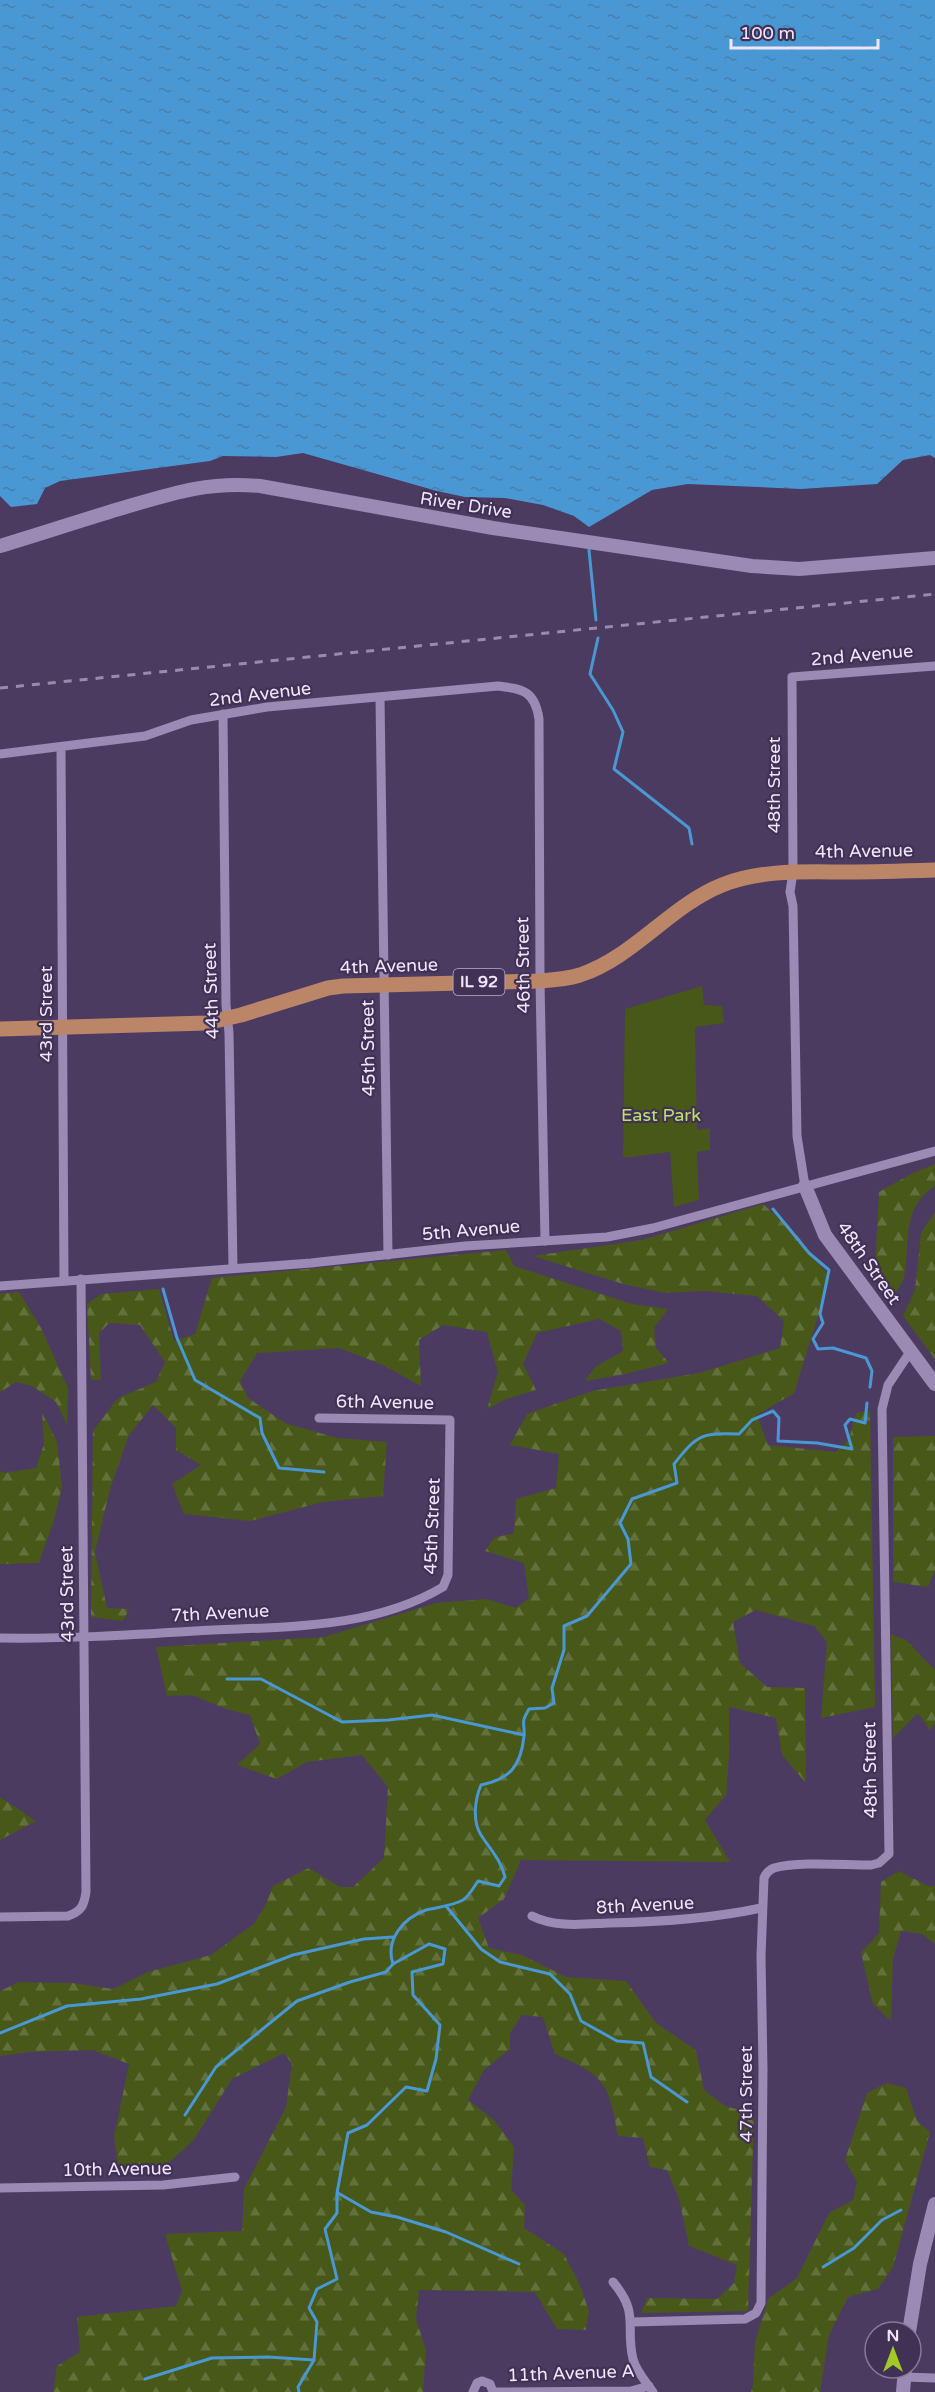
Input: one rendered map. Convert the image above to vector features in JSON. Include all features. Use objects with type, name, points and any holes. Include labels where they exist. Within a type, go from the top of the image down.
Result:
[{"type":"main road","name":"4th Avenue","points":[[0,1029],[206,1023],[328,988],[384,984],[540,981],[580,975],[608,962],[693,900],[723,885],[749,877],[793,872],[935,870]]},
{"type":"street","name":"River Drive","points":[[0,546],[181,490],[240,484],[493,528],[752,566],[799,569],[935,558]]},
{"type":"street","name":"2nd Avenue","points":[[792,677],[935,666]]},
{"type":"street","name":"48th Street","points":[[766,1873],[775,1868],[806,1865],[871,1865],[886,1858],[889,1846],[882,1409],[888,1385],[910,1352],[825,1235],[805,1186],[797,1136],[793,906],[790,892],[793,872],[792,677]]},
{"type":"street","name":"2nd Avenue","points":[[0,754],[145,736],[191,720],[267,707],[498,686],[527,693]]},
{"type":"street","name":"46th Street","points":[[527,693],[537,705],[539,719],[540,981],[545,1241]]},
{"type":"street","name":"45th Street","points":[[380,698],[388,1255]]},
{"type":"street","name":"44th Street","points":[[223,714],[232,1268]]},
{"type":"street","name":"43rd Street","points":[[61,747],[64,1281]]},
{"type":"street","name":"5th Avenue","points":[[0,1286],[311,1263],[465,1246],[607,1237],[630,1233],[935,1151]]},
{"type":"street","name":"43rd Street","points":[[0,1917],[68,1916],[82,1908],[86,1892],[81,1279]]},
{"type":"street","points":[[910,1352],[935,1384]]},
{"type":"street","name":"6th Avenue","points":[[320,1418],[450,1420]]},
{"type":"street","name":"45th Street","points":[[436,1591],[447,1582],[448,1575],[450,1420]]},
{"type":"street","name":"7th Avenue","points":[[0,1638],[84,1637],[304,1625],[352,1620],[374,1615],[436,1591]]},
{"type":"street","name":"47th Street","points":[[632,2322],[738,2319],[756,2313],[761,2303],[763,2292],[761,1908],[766,1873]]},
{"type":"street","name":"8th Avenue","points":[[532,1916],[553,1924],[673,1922],[724,1916],[761,1908]]},
{"type":"street","name":"10th Avenue","points":[[0,2188],[163,2185],[235,2177]]},
{"type":"street","points":[[911,2320],[920,2264],[935,2204]]},
{"type":"street","points":[[613,2282],[628,2306],[632,2322],[633,2357],[636,2366],[651,2389]]},
{"type":"street","name":"11th Avenue A","points":[[473,2392],[477,2383],[483,2381],[490,2384],[493,2392],[651,2389]]},
{"type":"green space","name":"East Park","points":[[702,986],[704,1005],[722,1006],[724,1023],[695,1027],[697,1130],[710,1128],[710,1150],[697,1152],[699,1200],[674,1207],[670,1152],[623,1158],[625,1009]]},
{"type":"green space","points":[[935,1164],[935,1186],[916,1205],[909,1227],[904,1277],[889,1301],[875,1267],[879,1192]]},
{"type":"green space","points":[[763,1204],[797,1235],[830,1278],[794,1393],[757,1415],[768,1445],[836,1452],[849,1439],[856,1413],[870,1411],[875,1707],[821,1718],[827,1642],[814,1626],[756,1610],[733,1622],[740,1663],[767,1687],[805,1688],[806,1783],[782,1755],[776,1718],[729,1707],[726,1795],[705,1820],[730,1862],[521,1860],[504,1899],[478,1918],[489,1948],[522,1955],[566,1977],[626,1981],[656,2023],[696,2050],[704,2090],[725,2106],[754,2114],[748,2311],[641,2313],[647,2298],[717,2299],[734,2283],[737,2265],[689,2246],[679,2199],[667,2170],[650,2167],[643,2138],[618,2136],[611,2104],[602,2083],[585,2069],[555,2054],[543,2017],[522,2015],[510,2033],[510,2049],[484,2070],[468,2100],[494,2120],[514,2147],[511,2190],[525,2205],[524,2228],[564,2254],[579,2283],[589,2311],[586,2330],[557,2329],[535,2292],[419,2290],[416,2319],[426,2350],[423,2392],[53,2392],[57,2366],[80,2352],[77,2317],[176,2306],[182,2291],[165,2234],[242,2231],[244,2189],[286,2107],[292,2064],[284,2053],[232,2079],[193,2141],[167,2164],[119,2172],[114,2137],[129,2064],[93,2050],[30,2052],[0,2056],[0,1991],[19,1982],[73,1983],[113,1989],[148,1972],[211,1955],[254,1924],[273,1886],[309,1868],[340,1887],[353,1887],[384,1858],[388,1787],[362,1755],[307,1762],[277,1779],[237,1765],[260,1744],[250,1715],[226,1709],[192,1695],[167,1696],[156,1647],[324,1637],[436,1603],[486,1599],[516,1608],[529,1598],[524,1563],[485,1551],[494,1538],[514,1533],[516,1499],[556,1488],[559,1454],[510,1445],[527,1414],[592,1391],[699,1373],[780,1348],[784,1321],[757,1296],[703,1291],[665,1293],[623,1284],[533,1256],[642,1240]]},
{"type":"green space","points":[[935,1212],[935,1359],[903,1316],[915,1290],[921,1233]]},
{"type":"green space","points":[[506,1250],[514,1266],[632,1304],[668,1309],[654,1328],[656,1348],[669,1363],[585,1381],[595,1367],[623,1351],[621,1331],[599,1319],[537,1333],[523,1364],[536,1390],[506,1399],[487,1409],[498,1372],[487,1332],[443,1325],[419,1340],[421,1386],[381,1364],[339,1348],[257,1353],[240,1381],[248,1398],[285,1423],[337,1438],[387,1442],[383,1496],[323,1502],[250,1521],[184,1514],[172,1484],[201,1465],[176,1450],[176,1428],[153,1405],[129,1435],[110,1489],[95,1552],[107,1608],[129,1609],[123,1621],[91,1617],[93,1431],[118,1398],[156,1382],[165,1362],[140,1325],[109,1323],[99,1333],[101,1380],[91,1380],[87,1304],[101,1294],[159,1289],[174,1341],[195,1334],[212,1278]]},
{"type":"green space","points":[[19,1292],[41,1328],[68,1388],[67,1425],[56,1402],[32,1386],[16,1382],[0,1392],[0,1294]]},
{"type":"green space","points":[[42,1412],[57,1442],[62,1487],[54,1520],[39,1563],[0,1564],[0,1471],[4,1473],[36,1468],[44,1444]]},
{"type":"green space","points":[[935,1436],[935,1570],[928,1587],[893,1582],[893,1437]]},
{"type":"green space","points":[[891,1634],[906,1640],[935,1670],[935,1723],[930,1730],[918,1713],[893,1738]]},
{"type":"green space","points":[[0,1797],[36,1821],[0,1840]]},
{"type":"green space","points":[[899,1871],[928,1886],[935,1886],[935,1944],[922,1934],[901,1931],[893,1959],[891,2021],[873,2004],[861,1953],[879,1933],[881,1882]]},
{"type":"green space","points":[[887,2083],[906,2088],[917,2121],[930,2132],[893,2267],[878,2289],[848,2297],[829,2335],[820,2392],[751,2392],[755,2342],[768,2299],[797,2278],[829,2213],[853,2200],[857,2182],[845,2160],[867,2093]]},
{"type":"water","points":[[0,0],[935,0],[935,458],[930,455],[903,460],[877,484],[801,489],[688,484],[652,490],[589,527],[574,516],[543,505],[505,498],[465,497],[437,491],[303,453],[276,457],[223,456],[210,461],[60,481],[45,488],[37,504],[11,507],[0,496]]},
{"type":"waterway","points":[[589,550],[596,620]]},
{"type":"waterway","points":[[598,638],[590,674],[613,710],[623,732],[614,769],[689,828],[692,844]]},
{"type":"waterway","points":[[773,1209],[809,1253],[829,1270],[820,1314],[823,1323],[813,1339],[818,1349],[833,1348],[866,1358],[872,1371],[870,1387]]},
{"type":"waterway","points":[[163,1289],[177,1338],[195,1380],[260,1418],[262,1433],[279,1468],[324,1472]]},
{"type":"waterway","points":[[299,2392],[298,2387],[314,2360],[317,2322],[309,2308],[317,2289],[337,2279],[325,2229],[337,2213],[337,2193],[348,2133],[367,2125],[406,2087],[427,2091],[436,2059],[440,2025],[413,1995],[412,1972],[443,1964],[445,1949],[429,1944],[393,1964],[391,1955],[394,1938],[410,1918],[426,1910],[463,1900],[478,1881],[499,1886],[505,1877],[498,1860],[481,1835],[476,1823],[475,1810],[481,1785],[507,1775],[517,1763],[524,1736],[524,1720],[529,1709],[545,1708],[554,1703],[552,1688],[564,1650],[564,1626],[587,1616],[631,1564],[628,1539],[620,1523],[632,1499],[677,1483],[674,1464],[701,1437],[716,1434],[739,1434],[752,1420],[773,1411],[779,1418],[778,1441],[817,1443],[852,1449],[845,1425],[850,1419],[865,1423],[867,1403]]},
{"type":"waterway","points":[[227,1679],[261,1679],[342,1722],[432,1715],[524,1735]]},
{"type":"waterway","points":[[446,1906],[481,1949],[500,1962],[550,1974],[570,1994],[581,2021],[617,2041],[643,2043],[651,2077],[687,2102]]},
{"type":"waterway","points":[[0,2033],[67,2006],[141,1999],[217,1984],[293,1955],[364,1939],[393,1937]]},
{"type":"waterway","points":[[185,2115],[216,2067],[297,2001],[386,1972],[393,1964]]},
{"type":"waterway","points":[[338,2193],[371,2212],[397,2217],[446,2232],[519,2264]]},
{"type":"waterway","points":[[823,2267],[854,2248],[882,2220],[901,2210]]},
{"type":"waterway","points":[[145,2379],[212,2358],[268,2357],[314,2360]]},
{"type":"railway","points":[[0,688],[935,594]]}]
